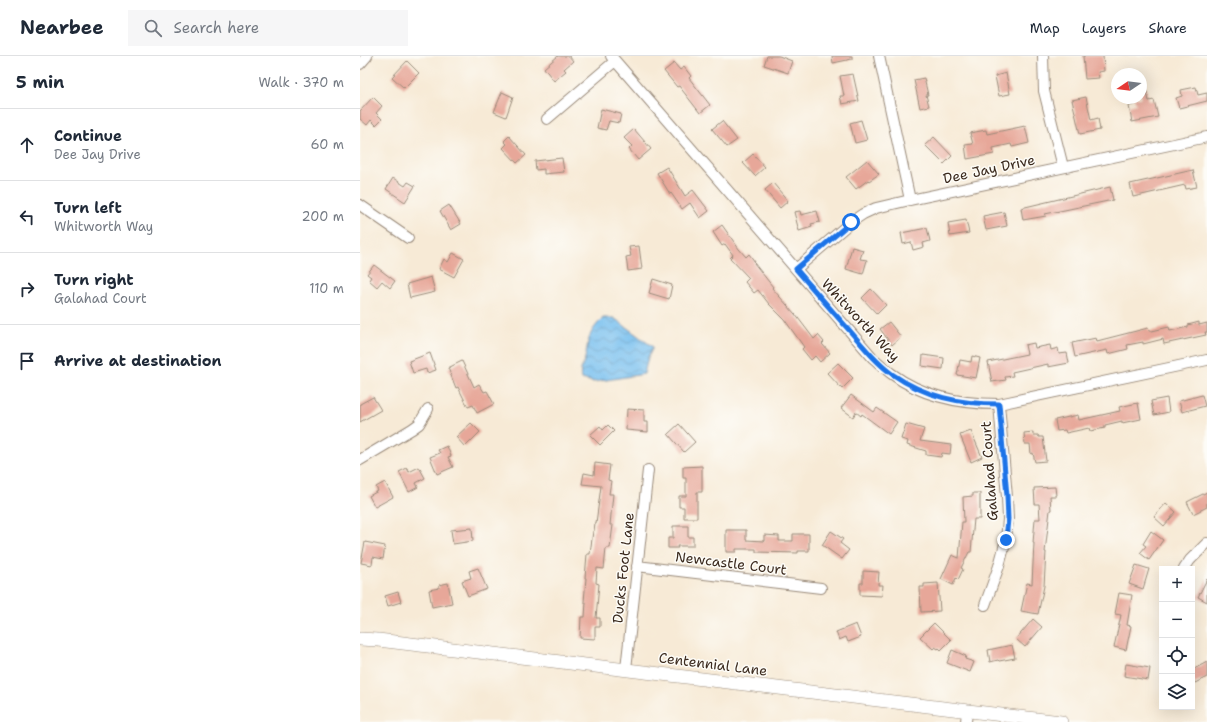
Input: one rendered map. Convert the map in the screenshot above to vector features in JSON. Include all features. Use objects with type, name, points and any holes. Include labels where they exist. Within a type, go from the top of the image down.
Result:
[{"type":"street","points":[[360,64],[367,56]]},
{"type":"street","points":[[880,56],[910,200]]},
{"type":"street","points":[[1043,56],[1044,91],[1063,167]]},
{"type":"street","points":[[547,119],[613,58]]},
{"type":"street","name":"Whitworth Way","points":[[613,58],[873,358],[892,374],[911,386],[953,401],[975,404],[999,404],[1207,360]]},
{"type":"street","name":"Dee Jay Drive","points":[[796,269],[851,222],[876,208],[1207,137]]},
{"type":"street","points":[[360,205],[408,238]]},
{"type":"street","name":"Galahad Court","points":[[985,605],[999,566],[1006,540],[1008,519],[999,404]]},
{"type":"street","points":[[360,460],[419,424],[428,409]]},
{"type":"street","name":"Ducks Foot Lane","points":[[626,669],[648,470]]},
{"type":"street","points":[[1186,566],[1207,543]]},
{"type":"street","name":"Newcastle Court","points":[[637,566],[821,588]]},
{"type":"street","name":"Centennial Lane","points":[[360,639],[626,669],[966,716],[1061,722]]},
{"type":"water","points":[[603,318],[614,318],[653,347],[648,357],[644,374],[594,382],[581,379],[581,370],[590,336],[594,328]]},
{"type":"building","points":[[558,56],[569,56],[573,61],[564,69],[566,71],[554,81],[544,68]]},
{"type":"building","points":[[767,56],[779,56],[792,61],[788,73],[764,65]]},
{"type":"building","points":[[832,56],[852,56],[852,59],[833,63]]},
{"type":"building","points":[[1083,56],[1103,56],[1104,71],[1098,72],[1099,78],[1085,79]]},
{"type":"building","points":[[407,61],[419,73],[404,88],[392,77]]},
{"type":"building","points":[[674,63],[680,70],[684,67],[691,76],[689,78],[710,105],[700,113],[679,86],[677,87],[664,71]]},
{"type":"building","points":[[1006,73],[1010,94],[999,96],[995,76]]},
{"type":"building","points":[[853,74],[859,101],[842,104],[840,96],[844,96],[840,76]]},
{"type":"building","points":[[924,78],[929,106],[920,108],[914,80]]},
{"type":"building","points":[[1196,87],[1198,95],[1207,93],[1207,101],[1179,108],[1176,98],[1182,96],[1181,90]]},
{"type":"building","points":[[502,92],[513,97],[506,117],[494,112]]},
{"type":"building","points":[[1147,93],[1149,101],[1154,100],[1158,117],[1132,122],[1129,106],[1136,104],[1147,104]]},
{"type":"building","points":[[373,97],[382,106],[376,113],[382,119],[376,125],[371,120],[367,125],[360,119],[360,111]]},
{"type":"building","points":[[1086,97],[1091,120],[1098,118],[1100,130],[1080,134],[1072,100]]},
{"type":"building","points":[[601,109],[621,114],[619,123],[609,121],[606,130],[597,128]]},
{"type":"building","points":[[861,120],[867,140],[855,143],[850,123]]},
{"type":"building","points":[[722,121],[737,140],[727,147],[712,129]]},
{"type":"building","points":[[1025,126],[1029,143],[1012,147],[1011,144],[993,148],[994,154],[967,159],[965,145],[973,144],[970,133],[986,130],[987,134]]},
{"type":"building","points":[[634,129],[651,149],[638,160],[629,149],[632,146],[624,138]]},
{"type":"building","points":[[509,136],[526,155],[517,163],[503,148],[507,144],[504,141]]},
{"type":"building","points":[[934,137],[952,156],[944,164],[925,145]]},
{"type":"building","points":[[753,154],[765,167],[755,176],[743,163]]},
{"type":"building","points":[[562,158],[564,172],[544,174],[544,169],[536,170],[535,161]]},
{"type":"building","points":[[867,160],[879,174],[856,189],[846,177]]},
{"type":"building","points":[[667,167],[685,196],[693,190],[709,211],[700,218],[690,203],[682,209],[671,193],[670,194],[657,173]]},
{"type":"building","points":[[1193,170],[1197,187],[1186,189],[1185,185],[1133,197],[1130,184]]},
{"type":"building","points":[[393,178],[405,186],[408,182],[415,186],[405,202],[386,189]]},
{"type":"building","points":[[773,183],[788,201],[780,208],[765,190]]},
{"type":"building","points":[[1110,187],[1113,200],[1023,220],[1021,208]]},
{"type":"building","points":[[449,205],[461,224],[451,230],[440,211]]},
{"type":"building","points":[[800,211],[801,215],[817,211],[820,222],[811,224],[812,227],[799,231],[794,212]]},
{"type":"building","points":[[1004,212],[1007,226],[986,230],[983,216]]},
{"type":"building","points":[[966,220],[969,233],[950,236],[948,223]]},
{"type":"building","points":[[722,225],[746,257],[749,254],[755,262],[754,263],[773,287],[772,288],[795,314],[814,339],[818,335],[824,342],[822,344],[830,353],[820,362],[815,356],[811,360],[802,349],[804,347],[784,319],[758,290],[754,293],[745,282],[749,278],[730,258],[733,255],[725,244],[722,246],[713,232]]},
{"type":"building","points":[[927,228],[930,241],[923,243],[924,247],[913,250],[911,242],[903,244],[901,233]]},
{"type":"building","points":[[639,246],[642,269],[628,271],[626,257],[631,256],[629,247]]},
{"type":"building","points":[[852,247],[863,250],[860,259],[867,260],[863,274],[846,269]]},
{"type":"building","points":[[453,253],[464,259],[454,277],[439,269],[444,259],[448,262]]},
{"type":"building","points":[[374,265],[395,281],[390,288],[382,281],[377,287],[369,280],[371,277],[367,274]]},
{"type":"building","points":[[431,277],[435,292],[410,298],[407,284]]},
{"type":"building","points":[[653,279],[672,285],[669,299],[649,293]]},
{"type":"building","points":[[871,289],[886,305],[877,314],[862,298]]},
{"type":"building","points":[[889,322],[901,337],[892,345],[880,329]]},
{"type":"building","points":[[1199,322],[1199,325],[1207,323],[1207,332],[1205,332],[1206,335],[1164,344],[1163,339],[1143,344],[1143,342],[1127,345],[1128,349],[1108,354],[1107,350],[1075,357],[1072,343],[1096,338],[1097,341],[1148,328],[1149,331],[1152,331],[1169,327],[1170,331],[1188,327],[1188,325]]},
{"type":"building","points":[[1034,343],[1035,348],[1050,345],[1051,350],[1058,348],[1059,354],[1067,353],[1069,363],[1048,367],[1048,364],[1012,372],[1013,376],[1005,377],[1006,380],[992,382],[988,362],[1027,354],[1025,345]]},
{"type":"building","points":[[430,353],[436,370],[427,373],[426,369],[413,373],[409,361]]},
{"type":"building","points":[[923,355],[944,358],[943,369],[922,366]]},
{"type":"building","points":[[972,356],[980,358],[976,378],[957,375],[960,360],[971,362]]},
{"type":"building","points":[[462,361],[474,387],[479,384],[484,392],[487,391],[494,404],[477,413],[473,405],[468,407],[458,387],[456,388],[448,368]]},
{"type":"building","points":[[838,363],[853,378],[842,389],[827,373]]},
{"type":"building","points":[[851,395],[874,412],[877,408],[897,422],[889,434],[862,414],[861,416],[856,412],[853,417],[841,408]]},
{"type":"building","points":[[1202,395],[1205,406],[1182,412],[1179,401]]},
{"type":"building","points":[[373,397],[381,410],[360,422],[360,404]]},
{"type":"building","points":[[1167,398],[1169,412],[1154,415],[1151,401]]},
{"type":"building","points":[[1138,403],[1141,419],[1105,425],[1105,428],[1090,431],[1089,428],[1066,433],[1065,430],[1057,431],[1055,420],[1078,415],[1079,420],[1120,411],[1119,407]]},
{"type":"building","points":[[627,409],[644,410],[644,422],[648,422],[648,432],[626,430]]},
{"type":"building","points":[[471,423],[480,432],[465,447],[456,437]]},
{"type":"building","points":[[679,424],[695,442],[684,452],[668,434]]},
{"type":"building","points":[[906,424],[924,429],[920,441],[951,445],[950,454],[942,453],[941,457],[926,455],[926,451],[907,445],[908,441],[901,439]]},
{"type":"building","points":[[608,425],[614,431],[600,445],[590,435],[600,426],[603,430]]},
{"type":"building","points":[[971,431],[982,457],[971,462],[960,435]]},
{"type":"building","points":[[1033,432],[1033,435],[1043,437],[1046,461],[1035,462],[1033,453],[1031,454],[1030,444],[1025,444],[1024,433]]},
{"type":"building","points":[[447,446],[451,456],[448,457],[453,467],[437,474],[430,457],[440,453],[438,450]]},
{"type":"building","points":[[595,463],[610,465],[608,480],[611,481],[609,494],[613,494],[610,525],[613,525],[610,548],[606,548],[604,569],[597,568],[596,583],[599,584],[596,618],[600,618],[600,627],[595,627],[595,639],[580,638],[581,617],[585,617],[586,602],[584,602],[587,554],[590,554],[601,486],[582,484],[584,473],[594,475]]},
{"type":"building","points":[[702,466],[702,492],[697,492],[697,518],[684,518],[684,507],[679,507],[679,496],[686,496],[686,478],[683,478],[683,467]]},
{"type":"building","points":[[419,467],[425,478],[416,483],[418,487],[409,492],[399,472],[407,468],[409,472]]},
{"type":"building","points":[[385,482],[393,497],[375,507],[369,496],[378,491],[376,487]]},
{"type":"building","points":[[1055,487],[1056,496],[1050,496],[1051,510],[1045,552],[1044,586],[1038,614],[1021,611],[1027,583],[1032,584],[1035,519],[1040,519],[1039,504],[1035,504],[1034,488]]},
{"type":"building","points":[[1207,492],[1207,507],[1193,514],[1187,502]]},
{"type":"building","points":[[973,493],[980,493],[980,519],[974,519],[971,552],[969,552],[961,568],[963,569],[958,580],[956,578],[953,585],[941,579],[952,555],[959,558],[962,522],[964,522],[963,497],[973,496]]},
{"type":"building","points":[[1166,503],[1176,512],[1164,526],[1154,517]]},
{"type":"building","points":[[673,526],[688,526],[688,537],[693,537],[693,546],[677,546],[678,548],[668,548],[668,538],[673,538]]},
{"type":"building","points":[[472,528],[473,541],[453,544],[451,530]]},
{"type":"building","points":[[726,530],[746,530],[746,540],[764,541],[764,535],[779,536],[779,541],[793,541],[793,534],[809,534],[809,551],[798,551],[798,553],[756,552],[756,549],[736,549],[736,552],[726,552]]},
{"type":"building","points":[[831,531],[843,539],[840,543],[849,550],[842,559],[822,545]]},
{"type":"building","points":[[1151,531],[1163,540],[1149,560],[1140,553],[1146,546],[1143,544]]},
{"type":"building","points":[[365,542],[385,546],[383,559],[373,557],[372,565],[361,563]]},
{"type":"building","points":[[1136,565],[1149,569],[1143,589],[1129,584]]},
{"type":"building","points":[[478,568],[487,589],[468,596],[462,581],[471,578],[469,571]]},
{"type":"building","points":[[863,571],[879,572],[878,585],[883,585],[882,596],[860,595],[860,583],[863,583]]},
{"type":"building","points":[[1207,579],[1207,602],[1198,597]]},
{"type":"building","points":[[448,583],[452,603],[432,607],[429,590],[439,588],[439,585]]},
{"type":"building","points":[[938,583],[940,611],[921,612],[920,587],[924,587],[924,584]]},
{"type":"building","points":[[398,592],[401,602],[388,606],[385,596]]},
{"type":"building","points":[[1119,593],[1132,595],[1127,625],[1131,626],[1126,650],[1114,647],[1121,615],[1115,614]]},
{"type":"building","points":[[1033,619],[1042,627],[1025,647],[1016,639]]},
{"type":"building","points":[[934,623],[951,640],[941,650],[935,647],[933,649],[920,637]]},
{"type":"building","points":[[856,624],[861,637],[848,642],[846,637],[839,640],[836,632]]},
{"type":"building","points":[[1012,645],[1015,658],[990,662],[988,650]]},
{"type":"building","points":[[952,650],[966,656],[965,659],[974,662],[970,672],[947,663]]},
{"type":"building","points":[[1207,662],[1207,677],[1195,683],[1195,668]]},
{"type":"building","points":[[1126,664],[1150,668],[1148,680],[1124,676]]},
{"type":"route","points":[[851,222],[796,269],[873,358],[892,374],[911,386],[932,395],[953,401],[975,404],[999,404],[1007,496],[1008,519],[1006,540]]}]
